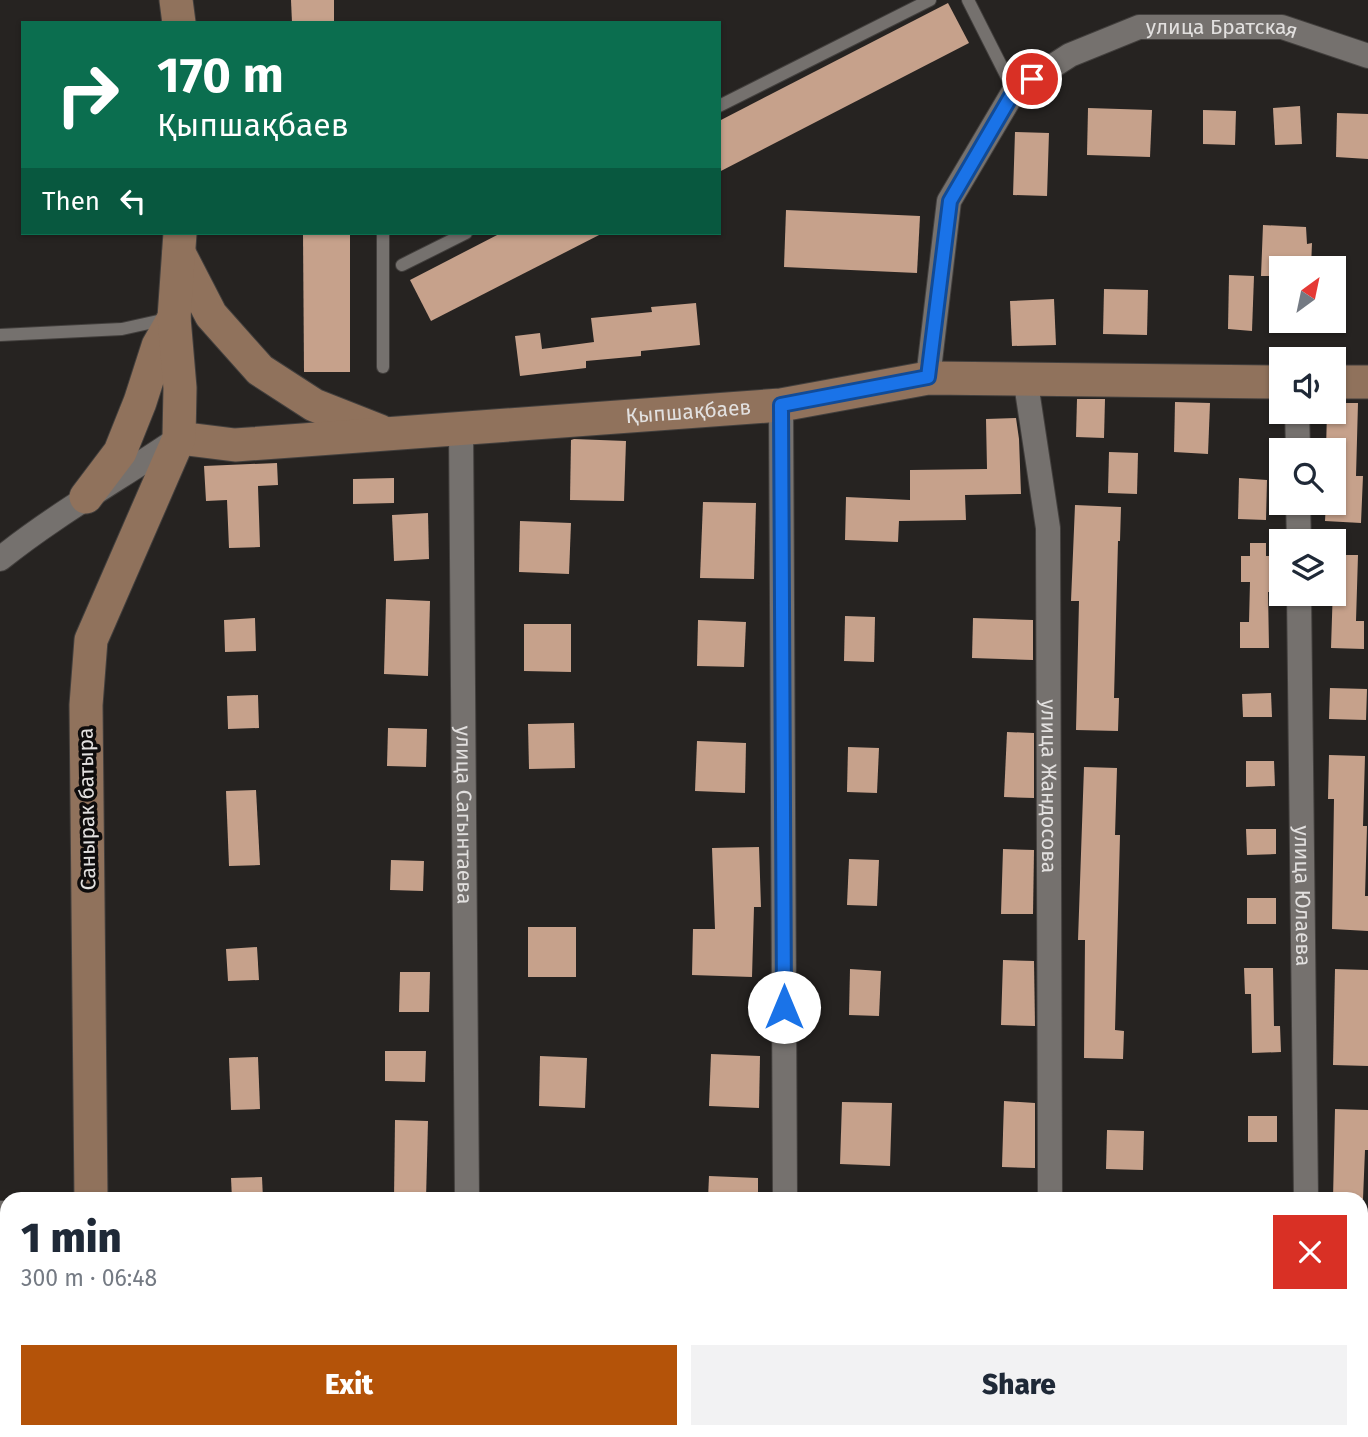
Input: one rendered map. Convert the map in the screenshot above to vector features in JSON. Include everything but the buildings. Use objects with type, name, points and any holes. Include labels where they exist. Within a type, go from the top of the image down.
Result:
[{"type":"street","points":[[176,0],[178,21]]},
{"type":"street","name":"улица Братская","points":[[928,377],[950,201],[1014,91],[1070,55],[1139,27],[1282,27],[1368,55]]},
{"type":"street","points":[[0,559],[10,544],[131,471],[179,438],[180,388],[174,318],[179,243]]},
{"type":"street","points":[[179,243],[211,315],[260,370],[314,404],[389,435]]},
{"type":"street","points":[[86,498],[120,452],[158,346],[174,318]]},
{"type":"street","name":"Қыпшақбаев","points":[[179,438],[236,445],[781,405],[928,377],[1269,382]]},
{"type":"street","name":"улица Жандосова","points":[[1025,377],[1048,528],[1050,1192]]},
{"type":"street","points":[[1346,383],[1368,382]]},
{"type":"street","points":[[781,405],[785,1192]]},
{"type":"street","name":"улица Сагынтаева","points":[[461,430],[467,1192]]},
{"type":"street","name":"Санырак батыра","points":[[91,1192],[86,705],[91,639],[179,438]]},
{"type":"street","name":"улица Юлаева","points":[[1299,606],[1306,1192]]},
{"type":"lane","points":[[721,105],[930,0]]},
{"type":"lane","points":[[968,0],[1014,91]]},
{"type":"lane","points":[[383,235],[383,367]]},
{"type":"lane","points":[[402,265],[462,235]]},
{"type":"lane","points":[[0,335],[122,329],[174,318]]},
{"type":"route","points":[[784,1007],[781,405],[928,377],[950,201],[1014,91],[1032,79]]}]
